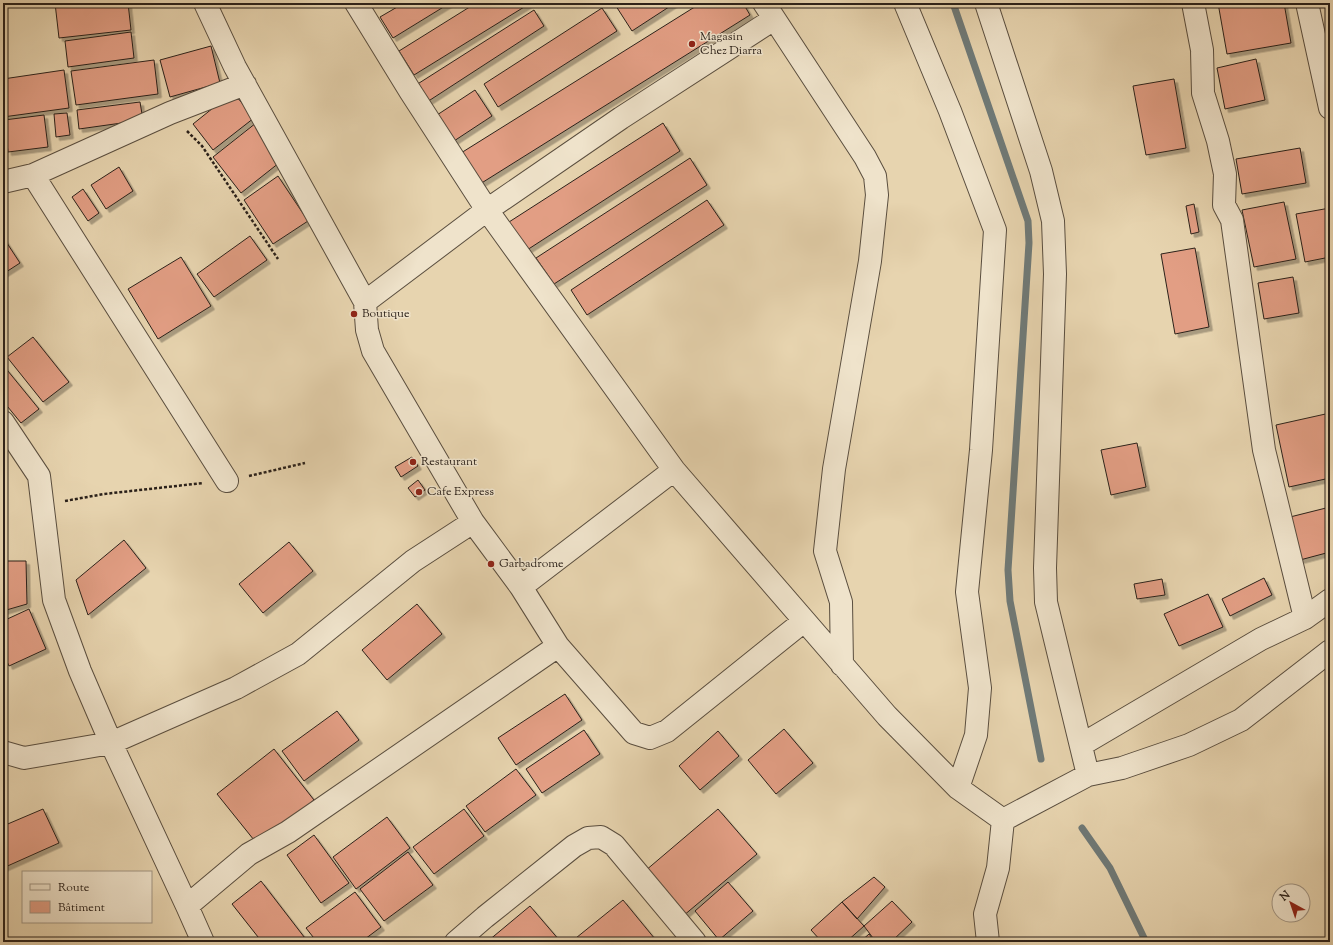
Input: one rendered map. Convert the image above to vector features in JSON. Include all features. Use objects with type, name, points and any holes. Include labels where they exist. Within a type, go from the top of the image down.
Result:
[{"type":"street","points":[[205,3],[245,84],[365,302],[367,330],[373,351],[473,522],[521,587],[558,646],[634,733],[650,738],[667,731],[804,621]]},
{"type":"street","points":[[356,3],[487,210],[674,470],[887,716],[958,788],[1003,820]]},
{"type":"street","points":[[905,3],[950,111],[995,230],[981,450],[967,592],[980,688],[976,735],[958,788]]},
{"type":"street","points":[[986,3],[1040,171],[1053,221],[1055,274],[1045,560],[1046,602],[1088,775]]},
{"type":"street","points":[[1193,3],[1202,50],[1203,93],[1218,141],[1225,174],[1224,206],[1232,220],[1264,450],[1305,618]]},
{"type":"street","points":[[1307,3],[1330,108]]},
{"type":"street","points":[[365,302],[487,210],[621,118],[769,11],[865,157],[875,176],[878,195],[870,261],[834,469],[825,551],[841,602],[842,665]]},
{"type":"street","points":[[3,182],[33,175],[170,113],[245,84]]},
{"type":"street","points":[[33,175],[227,481]]},
{"type":"street","points":[[3,422],[39,476],[54,600],[80,671],[111,743],[203,942]]},
{"type":"street","points":[[521,587],[674,470]]},
{"type":"street","points":[[3,752],[24,758],[111,743],[236,688],[298,654],[413,561],[473,522]]},
{"type":"street","points":[[1081,745],[1261,639],[1305,618],[1330,600]]},
{"type":"street","points":[[187,906],[249,854],[288,832],[558,646]]},
{"type":"street","points":[[1003,820],[1088,775],[1122,768],[1189,745],[1241,720],[1330,651]]},
{"type":"street","points":[[988,942],[985,914],[998,868],[1003,820]]},
{"type":"street","points":[[456,942],[574,846],[588,838],[601,837],[614,845],[695,942]]},
{"type":"path","points":[[170,113],[202,146],[278,259]]},
{"type":"path","points":[[43,506],[104,494],[227,481],[305,464]]},
{"type":"building","points":[[55,3],[128,3],[131,30],[59,38]]},
{"type":"building","points":[[404,3],[450,3],[393,38],[380,17]]},
{"type":"building","points":[[476,3],[529,4],[414,75],[399,51]]},
{"type":"building","points":[[614,3],[675,3],[632,31]]},
{"type":"building","points":[[701,3],[743,3],[750,15],[480,184],[461,153]]},
{"type":"building","points":[[1218,3],[1284,3],[1291,43],[1227,54]]},
{"type":"building","points":[[602,8],[617,31],[498,107],[484,84]]},
{"type":"building","points":[[534,10],[544,26],[427,102],[416,85]]},
{"type":"building","points":[[131,32],[134,58],[68,67],[65,41]]},
{"type":"building","points":[[211,46],[220,83],[170,97],[160,60]]},
{"type":"building","points":[[1256,59],[1265,100],[1225,109],[1217,68]]},
{"type":"building","points":[[154,60],[158,94],[76,105],[71,71]]},
{"type":"building","points":[[64,70],[69,108],[3,117],[3,79]]},
{"type":"building","points":[[1174,79],[1186,148],[1146,155],[1133,86]]},
{"type":"building","points":[[475,90],[492,116],[454,141],[437,115]]},
{"type":"building","points":[[233,92],[254,118],[213,150],[193,124]]},
{"type":"building","points":[[140,102],[143,120],[79,129],[77,110]]},
{"type":"building","points":[[67,113],[70,135],[56,137],[54,114]]},
{"type":"building","points":[[44,115],[48,147],[8,152],[4,120]]},
{"type":"building","points":[[256,123],[284,159],[241,193],[213,157]]},
{"type":"building","points":[[663,123],[680,151],[527,250],[509,222]]},
{"type":"building","points":[[1300,148],[1306,183],[1242,194],[1236,159]]},
{"type":"building","points":[[690,158],[707,185],[554,284],[536,258]]},
{"type":"building","points":[[119,167],[133,191],[106,209],[91,185]]},
{"type":"building","points":[[278,176],[308,221],[273,244],[244,200]]},
{"type":"building","points":[[83,189],[99,213],[88,221],[72,197]]},
{"type":"building","points":[[707,200],[724,225],[587,315],[571,290]]},
{"type":"building","points":[[1284,202],[1296,259],[1254,267],[1242,210]]},
{"type":"building","points":[[1194,204],[1199,232],[1191,234],[1186,206]]},
{"type":"building","points":[[1330,208],[1330,257],[1305,262],[1296,214]]},
{"type":"building","points":[[250,236],[267,260],[214,297],[197,274]]},
{"type":"building","points":[[3,237],[20,263],[3,274]]},
{"type":"building","points":[[1195,248],[1209,327],[1175,334],[1161,254]]},
{"type":"building","points":[[181,257],[211,306],[158,339],[128,289]]},
{"type":"building","points":[[1293,277],[1299,313],[1264,319],[1258,283]]},
{"type":"building","points":[[33,337],[69,382],[43,402],[7,357]]},
{"type":"building","points":[[3,365],[39,409],[21,423],[3,401]]},
{"type":"building","points":[[1330,413],[1330,478],[1289,487],[1276,425]]},
{"type":"building","points":[[1137,443],[1146,487],[1111,495],[1101,450]]},
{"type":"building","points":[[412,457],[418,466],[401,477],[395,467]]},
{"type":"building","points":[[418,480],[425,490],[415,497],[408,488]]},
{"type":"building","points":[[1330,507],[1330,552],[1300,560],[1290,517]]},
{"type":"building","points":[[124,540],[146,568],[88,615],[76,580]]},
{"type":"building","points":[[289,542],[313,571],[263,613],[239,584]]},
{"type":"building","points":[[3,561],[26,561],[27,604],[3,611]]},
{"type":"building","points":[[1264,578],[1272,595],[1230,616],[1222,599]]},
{"type":"building","points":[[1162,579],[1165,595],[1137,599],[1134,584]]},
{"type":"building","points":[[1208,594],[1223,627],[1179,646],[1164,614]]},
{"type":"building","points":[[417,604],[442,634],[387,680],[362,650]]},
{"type":"building","points":[[29,609],[46,649],[9,666],[3,652],[3,621]]},
{"type":"building","points":[[565,694],[582,720],[516,765],[498,738]]},
{"type":"building","points":[[337,711],[359,740],[304,781],[282,751]]},
{"type":"building","points":[[784,729],[813,763],[776,794],[748,760]]},
{"type":"building","points":[[584,730],[600,754],[542,793],[526,769]]},
{"type":"building","points":[[718,731],[739,756],[700,790],[679,766]]},
{"type":"building","points":[[274,749],[314,800],[258,845],[217,794]]},
{"type":"building","points":[[516,769],[536,795],[485,832],[466,806]]},
{"type":"building","points":[[43,809],[59,843],[3,868],[3,826]]},
{"type":"building","points":[[464,809],[484,836],[434,874],[413,847]]},
{"type":"building","points":[[718,809],[757,854],[683,916],[645,871]]},
{"type":"building","points":[[387,817],[410,848],[356,889],[333,857]]},
{"type":"building","points":[[314,835],[349,883],[321,903],[287,855]]},
{"type":"building","points":[[408,852],[433,885],[384,921],[360,889]]},
{"type":"building","points":[[874,877],[885,887],[857,919],[842,902]]},
{"type":"building","points":[[261,881],[308,942],[262,942],[232,904]]},
{"type":"building","points":[[728,882],[753,911],[719,940],[695,911]]},
{"type":"building","points":[[355,892],[381,927],[361,942],[317,942],[306,928]]},
{"type":"building","points":[[623,900],[655,939],[652,942],[571,942]]},
{"type":"building","points":[[892,901],[912,922],[891,942],[876,942],[864,926]]},
{"type":"building","points":[[842,902],[864,926],[846,942],[822,942],[811,930]]},
{"type":"building","points":[[530,906],[560,941],[488,942],[488,941]]},
{"type":"building","points":[[869,934],[875,942],[860,942]]},
{"type":"waterway","points":[[953,3],[1028,221],[1029,243],[1008,570],[1010,601],[1041,759]]},
{"type":"waterway","points":[[1082,828],[1110,868],[1146,942]]},
{"type":"place","name":"Magasin Chez Diarra","points":[[692,44]]},
{"type":"place","name":"Boutique","points":[[354,314]]},
{"type":"place","name":"Restaurant","points":[[413,462]]},
{"type":"place","name":"Cafe Express","points":[[419,492]]},
{"type":"place","name":"Garbadrome","points":[[491,564]]}]
